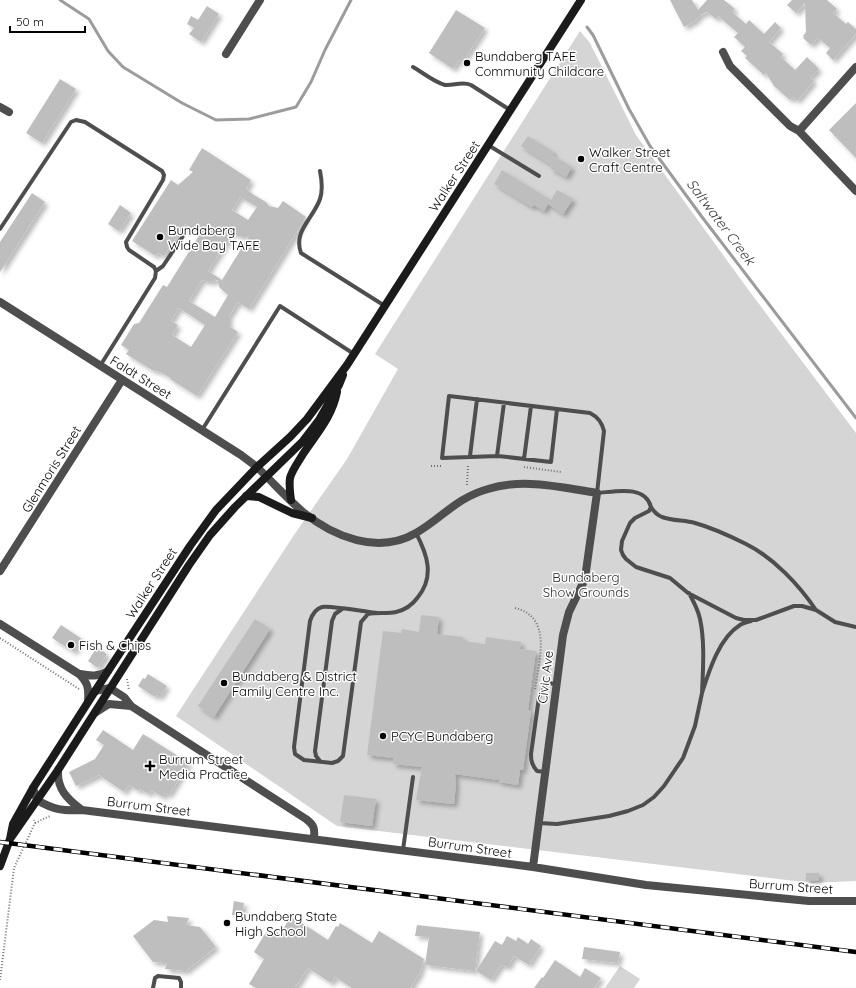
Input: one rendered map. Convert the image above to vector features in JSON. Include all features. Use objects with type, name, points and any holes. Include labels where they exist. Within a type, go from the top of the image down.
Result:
[{"type":"main road","name":"Walker Street","points":[[10,839],[58,770],[171,593],[210,535],[246,496],[303,441],[319,420],[339,385],[354,354],[581,0]]},
{"type":"main road","name":"Walker Street","points":[[0,866],[10,839],[13,824],[33,788],[88,701],[190,546],[216,510],[257,467],[290,437],[306,419],[347,366]]},
{"type":"main road","points":[[291,500],[291,475],[335,405],[339,385]]},
{"type":"main road","points":[[246,496],[259,497],[292,513],[312,518]]},
{"type":"street","points":[[226,54],[260,0]]},
{"type":"street","points":[[723,52],[730,66],[790,126],[799,131],[856,191]]},
{"type":"street","points":[[799,131],[856,67]]},
{"type":"street","points":[[0,107],[9,112]]},
{"type":"street","name":"Faldt Street","points":[[0,302],[241,455],[257,467],[312,518],[342,536],[372,543],[394,541],[416,533],[466,497],[476,492],[499,486],[511,484],[536,484],[596,493]]},
{"type":"street","name":"Glenmoris Street","points":[[0,572],[122,380]]},
{"type":"street","name":"Civic Ave","points":[[533,868],[562,635],[569,612],[584,581],[596,493]]},
{"type":"street","points":[[0,624],[79,674],[86,681],[88,701]]},
{"type":"street","points":[[79,674],[92,676],[100,675],[108,671]]},
{"type":"street","points":[[95,691],[110,688],[124,697],[131,706],[309,821],[313,824],[315,829],[314,839]]},
{"type":"street","points":[[94,713],[109,704],[131,706]]},
{"type":"street","points":[[58,770],[57,778],[62,791],[70,801],[82,810]]},
{"type":"street","points":[[33,788],[37,800]]},
{"type":"street","name":"Burrum Street","points":[[37,800],[60,810],[82,810],[403,850],[646,885],[809,901],[856,902]]},
{"type":"lane","points":[[413,67],[441,84],[467,84],[510,110]]},
{"type":"lane","points":[[0,229],[71,122],[81,120],[85,122],[162,171],[164,175],[163,180],[126,242],[129,250],[152,264],[156,271],[156,278],[100,366]]},
{"type":"lane","points":[[488,145],[539,176]]},
{"type":"lane","points":[[320,171],[322,192],[318,205],[300,233],[298,244],[301,253],[384,306]]},
{"type":"lane","points":[[156,271],[163,266],[185,233]]},
{"type":"lane","points":[[202,430],[280,306],[354,354]]},
{"type":"lane","points":[[557,409],[551,462],[496,456],[442,458],[449,396],[504,402],[590,413],[598,418],[603,426],[604,435],[596,493],[637,492],[647,498],[654,512],[660,516],[696,523],[714,529],[747,544],[781,569],[808,598],[816,610]]},
{"type":"lane","points":[[470,456],[477,399]]},
{"type":"lane","points":[[496,456],[504,402]]},
{"type":"lane","points":[[524,459],[531,406]]},
{"type":"lane","points":[[651,507],[649,512],[635,518],[630,523],[622,541],[621,550],[626,560],[636,567],[670,578],[688,592],[730,615],[744,620],[756,620]]},
{"type":"lane","points":[[377,613],[365,616],[359,626],[343,756],[335,763],[301,759],[294,751],[310,621],[316,610],[321,607],[388,613],[402,610],[415,601],[422,593],[428,575],[428,567],[423,548],[416,533]]},
{"type":"lane","points":[[539,823],[557,824],[609,816],[643,806],[654,797],[668,781],[683,758],[696,726],[702,693],[703,670],[700,618],[688,592]]},
{"type":"lane","points":[[702,693],[721,645],[740,625],[794,606],[802,606],[816,610],[835,622],[856,627]]},
{"type":"lane","points":[[324,762],[317,758],[315,751],[332,621],[337,612],[347,609]]},
{"type":"lane","points":[[545,772],[537,771],[534,768],[531,760],[531,754],[539,697],[547,683],[556,684]]},
{"type":"lane","points":[[403,850],[413,777]]},
{"type":"lane","points":[[153,988],[155,978],[158,976],[179,978],[181,988]]},
{"type":"path","points":[[467,485],[467,465],[474,464]]},
{"type":"path","points":[[517,466],[561,472]]},
{"type":"path","points":[[515,608],[521,609],[532,616],[541,632],[541,646],[535,689]]},
{"type":"path","points":[[0,638],[80,690]]},
{"type":"path","points":[[127,693],[129,691],[126,680],[130,674]]},
{"type":"path","points":[[0,980],[14,868],[35,823]]},
{"type":"green space","name":"Bundaberg Show Grounds","points":[[580,31],[590,43],[636,135],[750,292],[856,433],[856,881],[811,883],[337,826],[176,716],[294,535],[347,459],[398,369],[375,354]]},
{"type":"green space","points":[[620,966],[640,979],[634,988],[605,988]]},
{"type":"building","points":[[670,0],[692,0],[698,10],[707,0],[724,0],[735,9],[732,12],[746,24],[749,20],[764,34],[775,22],[781,28],[769,42],[783,54],[781,57],[795,70],[807,57],[819,69],[810,78],[814,81],[797,101],[793,97],[790,100],[774,86],[766,73],[764,75],[745,58],[747,56],[741,51],[745,47],[734,37],[738,33],[718,16],[716,19],[707,12],[700,15],[695,21],[684,27]]},
{"type":"building","points":[[792,0],[827,0],[837,9],[833,13],[846,24],[848,22],[856,29],[856,34],[833,60],[826,53],[830,48],[818,38],[811,45],[803,38],[806,32],[805,3],[796,13],[787,5]]},
{"type":"building","points":[[207,6],[219,14],[201,42],[189,34],[194,28],[187,24],[191,16],[198,20]]},
{"type":"building","points":[[456,10],[485,28],[462,63],[459,60],[453,69],[429,53]]},
{"type":"building","points":[[60,79],[76,89],[42,143],[26,133]]},
{"type":"building","points":[[856,103],[856,158],[829,130]]},
{"type":"building","points":[[528,136],[554,152],[552,155],[572,167],[566,177],[550,168],[552,165],[521,146]]},
{"type":"building","points":[[202,148],[251,180],[246,189],[266,202],[269,206],[278,208],[283,201],[306,217],[249,309],[238,302],[229,316],[229,326],[238,332],[197,396],[170,379],[171,378],[160,372],[152,370],[126,354],[129,350],[121,345],[134,324],[139,323],[163,285],[167,287],[200,234],[185,224],[164,256],[158,253],[156,256],[132,241],[171,180],[178,185],[193,172],[189,170]],"holes":[[[240,197],[257,207],[248,220],[232,210]],[[233,232],[238,236],[249,236],[222,280],[208,271]],[[202,280],[210,282],[218,280],[219,287],[228,295],[215,317],[189,301]],[[179,308],[205,325],[191,347],[172,335],[178,325],[171,321]]]},
{"type":"building","points":[[502,170],[551,200],[557,190],[573,199],[563,214],[548,204],[544,211],[534,205],[532,207],[494,184]]},
{"type":"building","points":[[32,193],[45,202],[0,272],[0,242]]},
{"type":"building","points":[[120,205],[131,213],[119,231],[108,224]]},
{"type":"building","points":[[421,615],[439,617],[437,634],[463,637],[463,641],[485,644],[486,637],[521,642],[520,649],[536,651],[528,710],[531,711],[523,770],[520,770],[518,785],[499,782],[499,780],[455,774],[456,784],[454,804],[416,800],[422,767],[393,764],[394,758],[367,755],[383,631],[401,633],[402,629],[419,632]]},
{"type":"building","name":"Bundaberg & District Family Centre Inc.","points":[[255,619],[270,629],[214,717],[198,706]]},
{"type":"building","name":"Fish & Chips","points":[[61,625],[82,639],[74,652],[52,638]]},
{"type":"building","points":[[97,647],[107,654],[98,668],[88,661]]},
{"type":"building","points":[[148,674],[167,686],[160,697],[156,695],[155,697],[138,686],[143,678],[145,679]]},
{"type":"building","points":[[103,730],[133,750],[143,734],[189,763],[169,795],[165,793],[163,797],[151,790],[149,794],[140,789],[139,791],[129,785],[124,792],[99,775],[76,786],[69,772],[95,759],[104,745],[96,740]]},
{"type":"building","points":[[344,795],[376,799],[372,826],[340,822]]},
{"type":"building","points":[[806,873],[819,873],[819,880],[806,881]]},
{"type":"building","points":[[234,901],[244,903],[242,916],[232,915]]},
{"type":"building","points":[[167,916],[189,918],[186,925],[200,927],[216,947],[186,971],[165,969],[167,963],[153,962],[133,936],[154,920],[168,922]]},
{"type":"building","points":[[291,916],[328,940],[336,926],[338,927],[340,923],[372,943],[379,931],[424,959],[420,973],[410,988],[352,988],[335,977],[331,983],[308,968],[295,988],[256,988],[249,984],[264,959],[254,952],[269,927],[280,934]]},
{"type":"building","points":[[417,925],[480,932],[475,971],[425,965],[429,937],[415,936]]},
{"type":"building","points":[[507,936],[516,941],[518,937],[528,944],[531,939],[541,946],[529,965],[514,956],[508,967],[501,965],[491,980],[476,971],[495,941],[502,945]]},
{"type":"building","points":[[584,947],[620,952],[618,963],[582,959]]},
{"type":"building","points":[[555,960],[580,977],[585,968],[601,978],[594,988],[534,988]]},
{"type":"waterway","name":"Saltwater Creek","points":[[60,0],[89,19],[108,51],[123,67],[182,103],[216,120],[249,119],[296,107],[311,82],[325,50],[351,0]]},
{"type":"waterway","name":"Saltwater Creek","points":[[587,27],[593,35],[629,109],[650,146],[702,217],[856,418]]},
{"type":"railway","points":[[0,842],[856,952]]},
{"type":"place","name":"Bundaberg TAFE Community Childcare","points":[[467,63]]},
{"type":"place","name":"Walker Street Craft Centre","points":[[581,159]]},
{"type":"place","name":"Bundaberg Wide Bay TAFE","points":[[160,237]]},
{"type":"place","name":"Fish & Chips","points":[[71,645]]},
{"type":"place","name":"Bundaberg & District Family Centre Inc.","points":[[224,683]]},
{"type":"place","name":"PCYC Bundaberg","points":[[383,736]]},
{"type":"place","name":"Burrum Street Media Practice","points":[[150,766]]},
{"type":"place","name":"Bundaberg State High School","points":[[227,923]]}]
